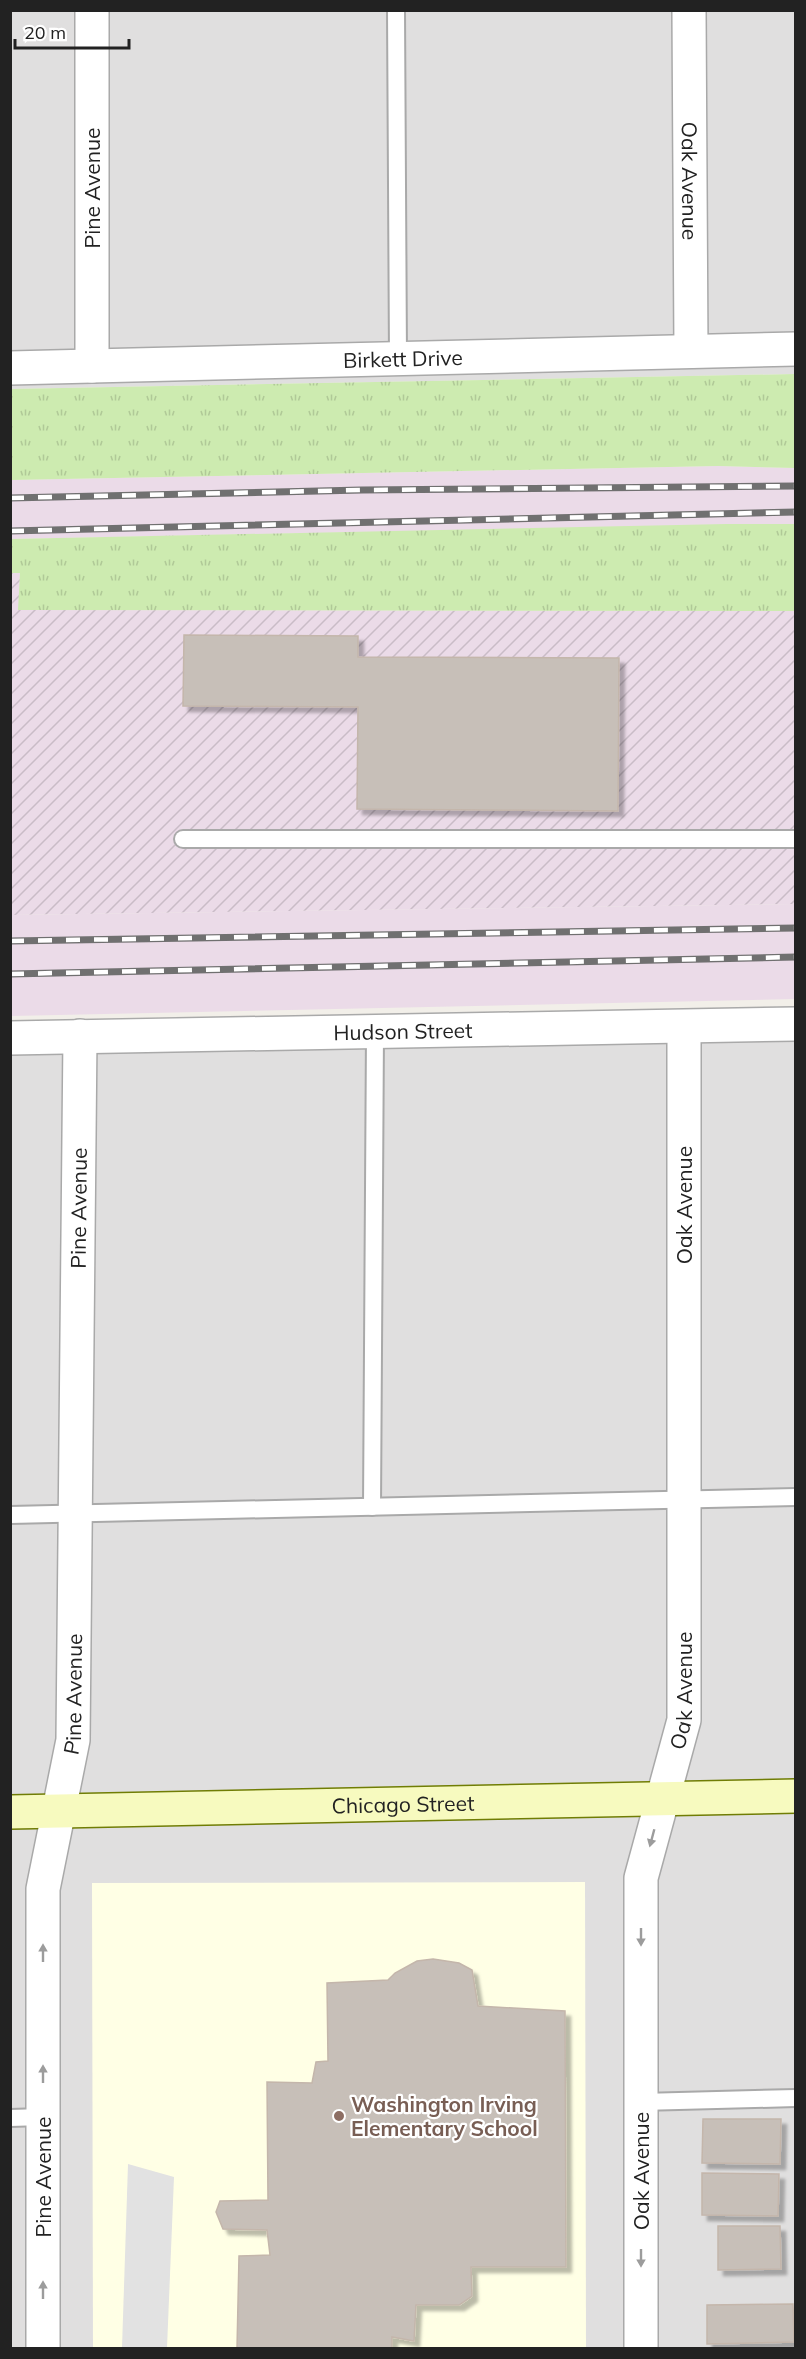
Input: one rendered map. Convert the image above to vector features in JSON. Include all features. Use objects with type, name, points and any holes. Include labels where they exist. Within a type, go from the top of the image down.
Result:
[{"type":"main road","name":"Chicago Street","points":[[10,1812],[795,1796]]},
{"type":"street","name":"Pine Avenue","points":[[92,10],[92,366]]},
{"type":"street","name":"Oak Avenue","points":[[689,10],[691,351]]},
{"type":"street","name":"Birkett Drive","points":[[10,368],[795,349]]},
{"type":"street","name":"Hudson Street","points":[[10,1038],[795,1024]]},
{"type":"street","name":"Oak Avenue","points":[[641,2349],[641,1878],[684,1720],[684,1027]]},
{"type":"street","name":"Pine Avenue","points":[[43,2349],[43,1889],[74,1740],[80,1036]]},
{"type":"lane","points":[[396,10],[398,358]]},
{"type":"lane","points":[[183,839],[795,839]]},
{"type":"lane","points":[[372,1507],[375,1032]]},
{"type":"lane","points":[[10,1515],[795,1497]]},
{"type":"lane","points":[[641,2102],[795,2098]]},
{"type":"lane","points":[[10,2118],[43,2117]]},
{"type":"shaded area","points":[[10,11],[795,11],[795,374],[11,389]]},
{"type":"shaded area","points":[[718,466],[795,468],[795,524],[11,539],[10,480]]},
{"type":"shaded area","points":[[10,573],[20,573],[19,610],[795,611],[795,904],[11,915]]},
{"type":"shaded area","points":[[795,904],[795,999],[11,1016],[11,915]]},
{"type":"shaded area","points":[[795,1021],[795,1798],[11,1812],[10,1037]]},
{"type":"shaded area","points":[[795,1802],[795,2348],[11,2348],[10,1818]]},
{"type":"shaded area","name":"Washington Irving Elementary School","points":[[585,1882],[586,2348],[93,2348],[92,1883]]},
{"type":"shaded area","points":[[128,2164],[174,2177],[167,2348],[122,2348]]},
{"type":"green space","points":[[795,374],[795,468],[718,466],[11,480],[11,389]]},
{"type":"green space","points":[[795,524],[795,611],[18,610],[20,573],[11,573],[11,539]]},
{"type":"building","points":[[184,635],[358,636],[358,657],[619,658],[618,811],[357,809],[358,707],[183,706]]},
{"type":"building","points":[[433,1959],[459,1963],[472,1970],[478,2006],[565,2011],[566,2267],[471,2267],[472,2296],[459,2305],[416,2305],[414,2341],[392,2337],[392,2348],[237,2348],[239,2256],[270,2255],[267,2230],[223,2229],[216,2212],[220,2201],[268,2200],[267,2082],[312,2083],[316,2062],[328,2061],[327,1983],[388,1980],[395,1973],[417,1961]]},
{"type":"building","points":[[703,2119],[781,2119],[780,2164],[702,2163]]},
{"type":"building","points":[[702,2173],[779,2174],[778,2216],[702,2215]]},
{"type":"building","points":[[718,2226],[780,2226],[781,2269],[718,2270]]},
{"type":"building","points":[[793,2304],[794,2342],[707,2344],[707,2305]]},
{"type":"railway","points":[[10,498],[362,490],[796,486]]},
{"type":"railway","points":[[10,531],[796,512]]},
{"type":"railway","points":[[10,941],[796,928]]},
{"type":"railway","points":[[10,974],[796,957]]},
{"type":"place","name":"Washington Irving Elementary School","points":[[339,2116]]}]
